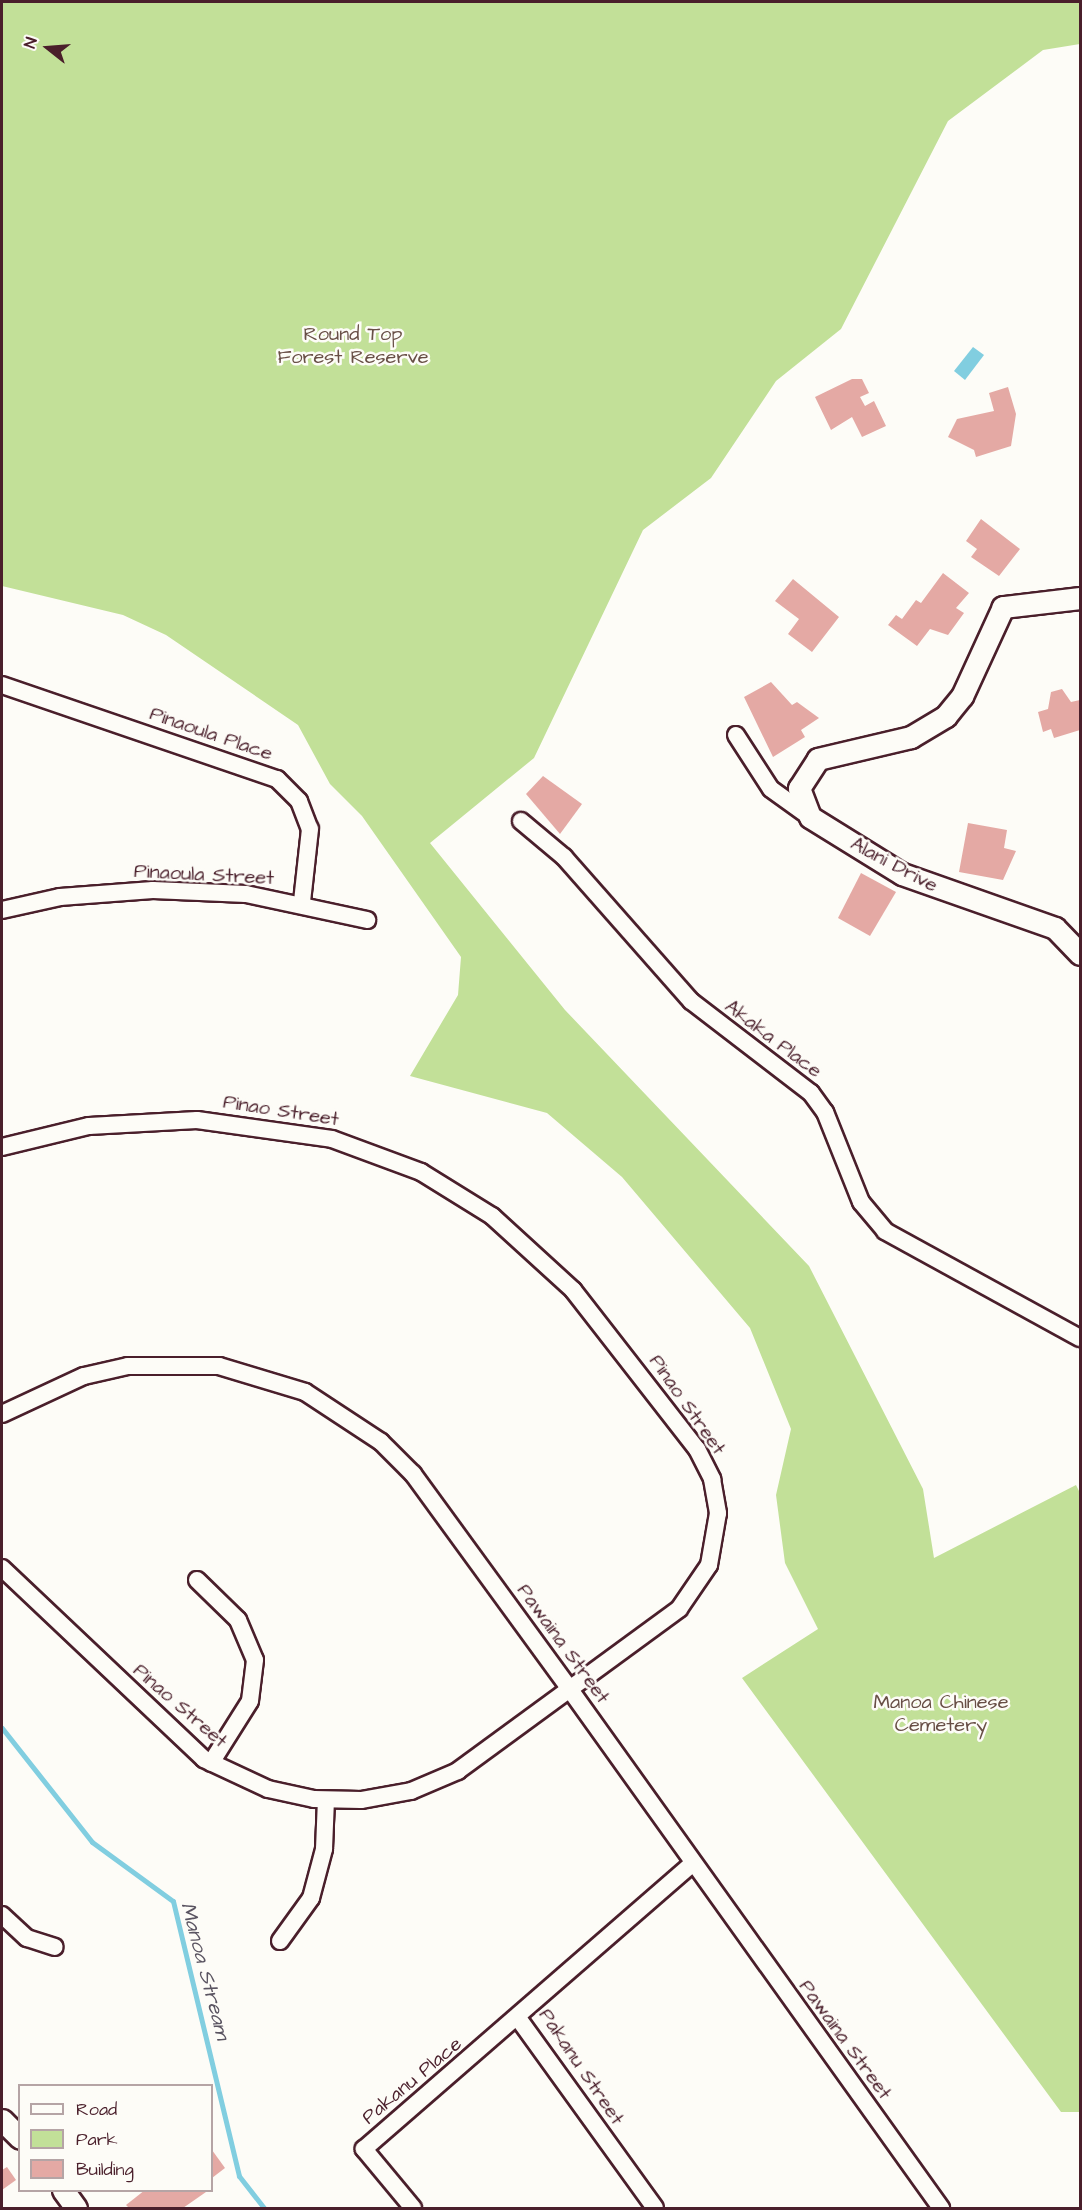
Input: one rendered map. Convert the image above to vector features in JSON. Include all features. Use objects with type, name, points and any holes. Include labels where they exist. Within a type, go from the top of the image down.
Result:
[{"type":"street","points":[[810,817],[799,788],[810,766],[823,757],[911,737],[946,716],[962,696],[1001,609],[1080,598]]},
{"type":"street","name":"Pinaoula Place","points":[[2,685],[277,779],[299,801],[310,829],[302,902]]},
{"type":"street","name":"Alani Drive","points":[[736,735],[771,789],[810,817],[902,874],[1055,928],[1080,954]]},
{"type":"street","name":"Akaka Place","points":[[521,821],[564,856],[691,1001],[811,1093],[830,1122],[861,1202],[885,1231],[1080,1338]]},
{"type":"street","name":"Pinaoula Street","points":[[2,910],[60,897],[153,890],[302,902],[367,920]]},
{"type":"street","name":"Pinao Street","points":[[2,1147],[89,1126],[161,1119],[233,1123],[332,1139],[392,1159],[446,1185],[549,1266],[697,1449],[712,1479],[718,1513],[712,1556],[691,1596],[571,1691],[480,1758],[435,1782],[387,1797],[326,1800],[268,1790],[211,1763],[168,1729],[2,1568]]},
{"type":"street","name":"Pawaina Street","points":[[2,1414],[73,1380],[128,1366],[219,1366],[305,1392],[381,1442],[412,1474],[571,1691],[691,1865],[941,2208]]},
{"type":"street","points":[[197,1580],[238,1620],[255,1660],[249,1701],[211,1763]]},
{"type":"street","points":[[280,1941],[302,1915],[317,1879],[326,1800]]},
{"type":"street","name":"Pakanu Street","points":[[655,2208],[519,2018],[691,1865]]},
{"type":"street","points":[[2,1916],[27,1938],[55,1947]]},
{"type":"street","name":"Pakanu Place","points":[[413,2208],[364,2149],[519,2018]]},
{"type":"street","points":[[2,2120],[18,2136]]},
{"type":"street","points":[[64,2192],[76,2208]]},
{"type":"green space","name":"Round Top Forest Reserve","points":[[2,2],[1080,2],[1080,44],[1043,50],[948,121],[841,329],[776,381],[711,478],[643,530],[534,758],[430,843],[565,1010],[809,1266],[923,1489],[934,1558],[1076,1485],[1080,1493],[1080,2112],[1061,2112],[742,1678],[818,1629],[785,1563],[776,1495],[791,1429],[750,1328],[622,1177],[547,1113],[410,1076],[458,995],[461,957],[362,816],[330,784],[298,725],[166,635],[123,615],[2,586]]},
{"type":"water","points":[[973,347],[984,355],[965,380],[954,371]]},
{"type":"building","points":[[852,379],[862,379],[869,393],[860,397],[865,406],[874,401],[886,426],[862,437],[852,417],[831,430],[815,397]]},
{"type":"building","points":[[1008,387],[1016,414],[1011,446],[976,457],[974,450],[948,437],[957,419],[994,411],[989,393]]},
{"type":"building","points":[[981,519],[1020,549],[999,576],[971,557],[977,549],[966,541]]},
{"type":"building","points":[[943,573],[969,593],[956,608],[964,613],[948,635],[930,629],[917,646],[888,625],[896,615],[902,619],[916,600],[921,603]]},
{"type":"building","points":[[793,579],[839,617],[812,652],[788,634],[799,619],[775,601]]},
{"type":"building","points":[[771,682],[792,705],[797,702],[819,718],[801,730],[805,737],[773,757],[744,697]]},
{"type":"building","points":[[1062,689],[1071,702],[1080,700],[1080,730],[1054,738],[1051,729],[1043,732],[1038,712],[1048,709],[1051,692]]},
{"type":"building","points":[[543,776],[582,804],[560,834],[526,794]]},
{"type":"building","points":[[968,823],[1007,830],[1004,848],[1016,851],[1003,880],[959,872]]},
{"type":"building","points":[[861,873],[896,892],[870,936],[838,918]]},
{"type":"building","points":[[213,2151],[225,2168],[213,2177]]},
{"type":"building","points":[[7,2167],[16,2180],[2,2190],[2,2170]]},
{"type":"building","points":[[142,2192],[206,2192],[183,2208],[129,2208],[126,2205]]},
{"type":"waterway","name":"Manoa Stream","points":[[2,1728],[92,1842],[173,1901],[239,2176],[264,2208]]},
{"type":"park label","name":"Manoa Chinese Cemetery","points":[[941,1714]]}]
